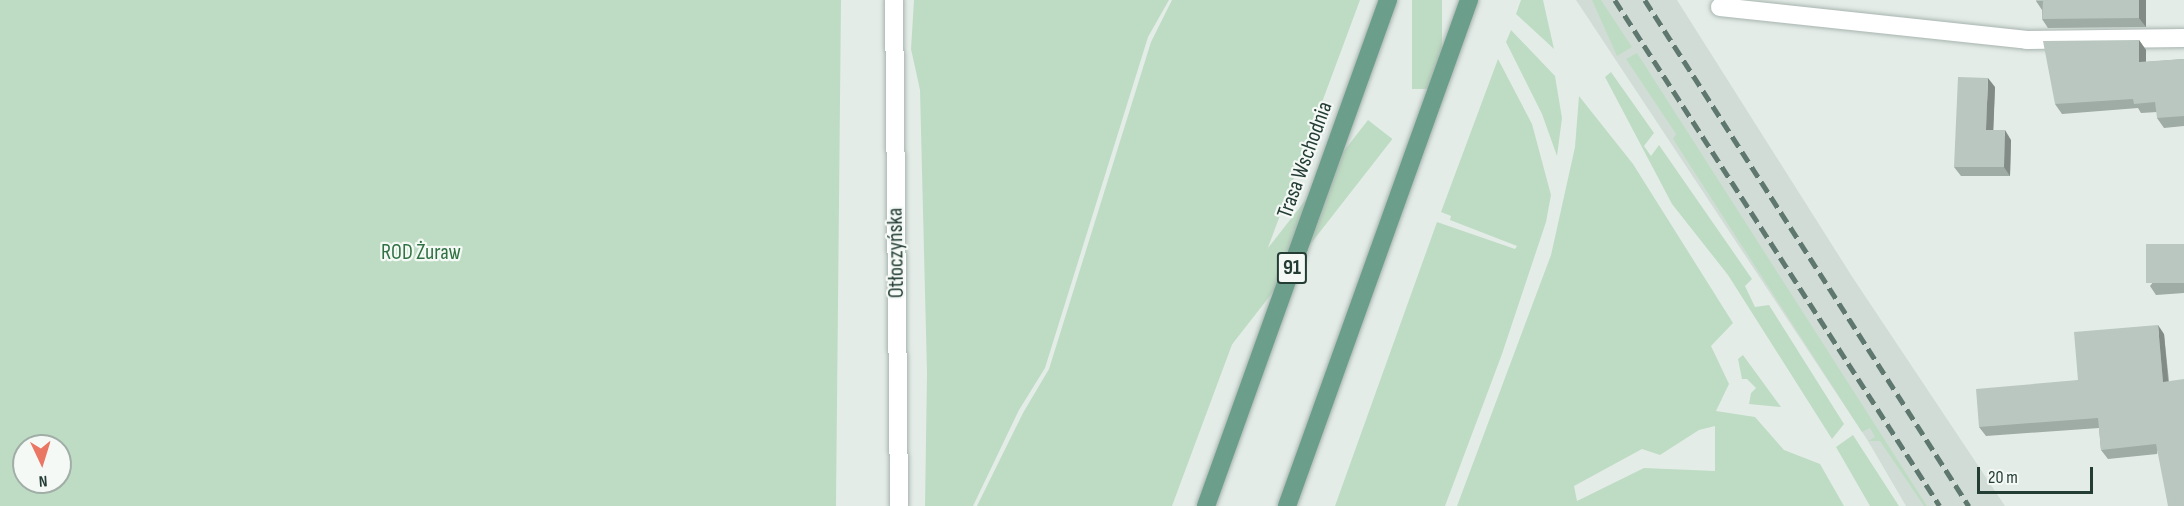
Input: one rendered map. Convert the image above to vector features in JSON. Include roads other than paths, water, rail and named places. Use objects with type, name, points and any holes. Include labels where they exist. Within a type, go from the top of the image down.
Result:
[{"type":"main road","name":"Trasa Wschodnia","points":[[1206,506],[1389,0]]},
{"type":"main road","points":[[1287,506],[1469,0]]},
{"type":"street","name":"Otłoczyńska","points":[[894,0],[899,506]]},
{"type":"street","points":[[1720,7],[2027,40],[2184,38]]},
{"type":"railway","points":[[1615,0],[1940,506]]},
{"type":"railway","points":[[1645,0],[1969,506]]},
{"type":"park label","name":"ROD Żuraw","points":[[421,253]]}]
